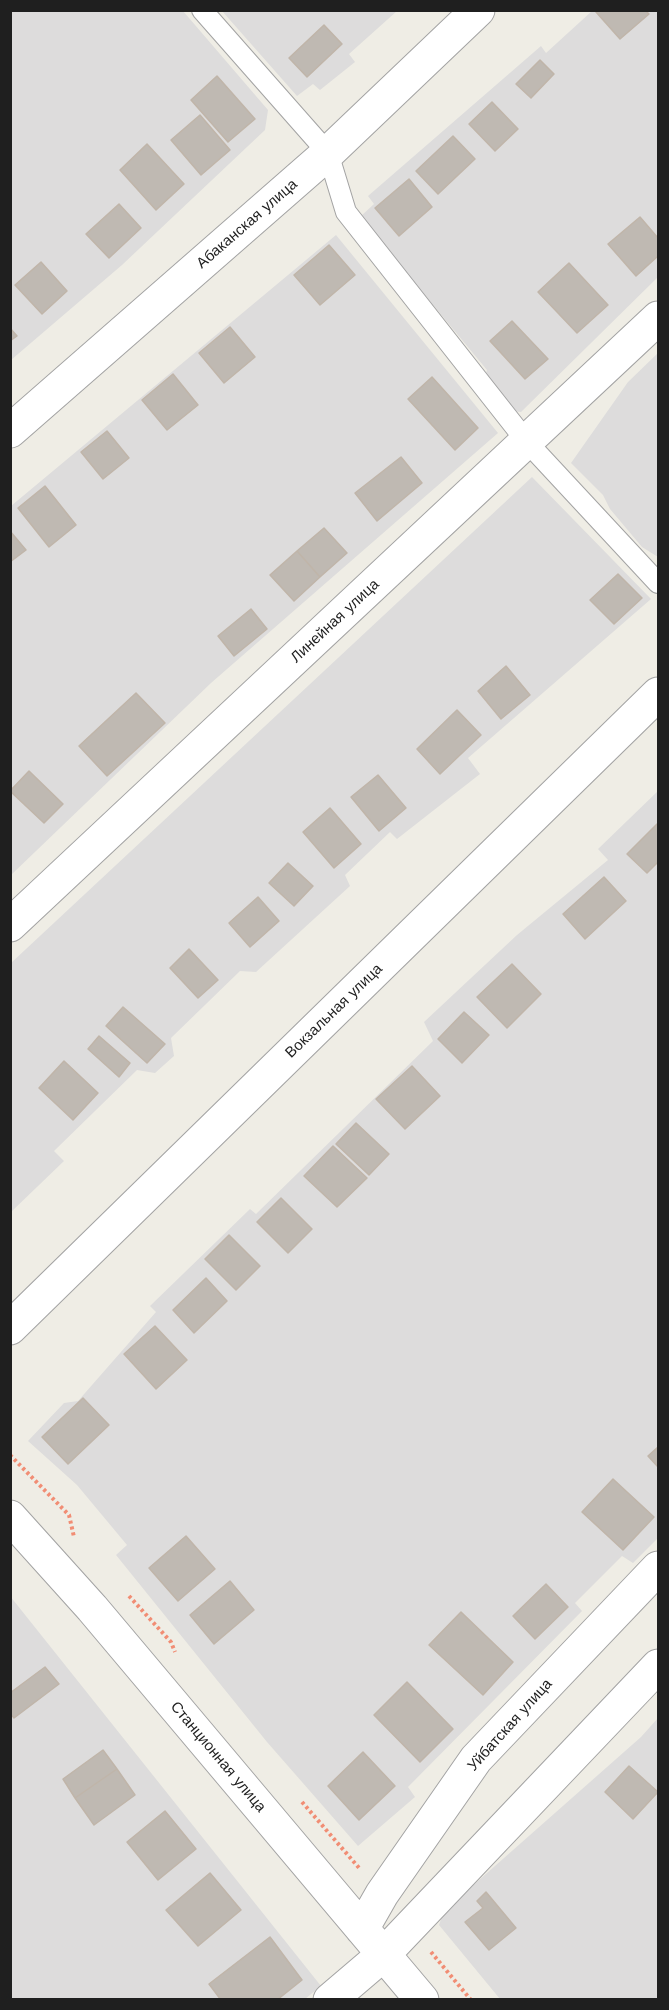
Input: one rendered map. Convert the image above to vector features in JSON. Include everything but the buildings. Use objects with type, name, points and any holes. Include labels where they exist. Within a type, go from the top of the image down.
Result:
[{"type":"street","name":"Абаканская улица","points":[[10,431],[328,153],[478,10]]},
{"type":"street","name":"Линейная улица","points":[[10,925],[658,318]]},
{"type":"street","name":"Вокзальная улица","points":[[10,1328],[658,694]]},
{"type":"street","name":"Станционная улица","points":[[10,1517],[92,1608],[422,2000]]},
{"type":"street","name":"Уйбатская улица","points":[[362,1929],[382,1894],[476,1759],[658,1568]]},
{"type":"street","points":[[330,2000],[384,1954],[658,1666]]},
{"type":"lane","points":[[202,10],[328,153],[346,212],[527,442],[658,583]]},
{"type":"shaded area","points":[[11,11],[183,11],[268,110],[265,130],[122,265],[11,360]]},
{"type":"shaded area","points":[[222,11],[397,11],[349,54],[355,62],[320,90],[313,84],[297,96]]},
{"type":"shaded area","points":[[592,11],[658,11],[658,277],[521,412],[511,411],[484,379],[487,370],[360,217],[374,204],[368,196],[541,46],[546,53]]},
{"type":"shaded area","points":[[336,235],[498,433],[211,683],[11,875],[11,506]]},
{"type":"shaded area","points":[[658,353],[658,557],[642,547],[610,509],[603,495],[571,463],[628,382]]},
{"type":"shaded area","points":[[532,477],[651,599],[468,758],[480,774],[397,839],[390,832],[345,875],[350,886],[256,972],[240,971],[171,1038],[174,1056],[155,1073],[137,1070],[54,1151],[64,1161],[11,1212],[11,963]]},
{"type":"shaded area","points":[[658,791],[658,1538],[633,1563],[622,1556],[575,1603],[582,1611],[408,1787],[415,1797],[358,1846],[267,1742],[116,1555],[127,1545],[77,1485],[28,1441],[64,1403],[78,1401],[156,1312],[150,1306],[250,1209],[256,1214],[433,1041],[424,1022],[517,935],[608,860],[598,849]]},
{"type":"shaded area","points":[[10,1596],[321,1986],[305,1999],[11,1999]]},
{"type":"shaded area","points":[[658,1718],[658,1999],[500,1999],[439,1925],[444,1911],[641,1737]]}]
